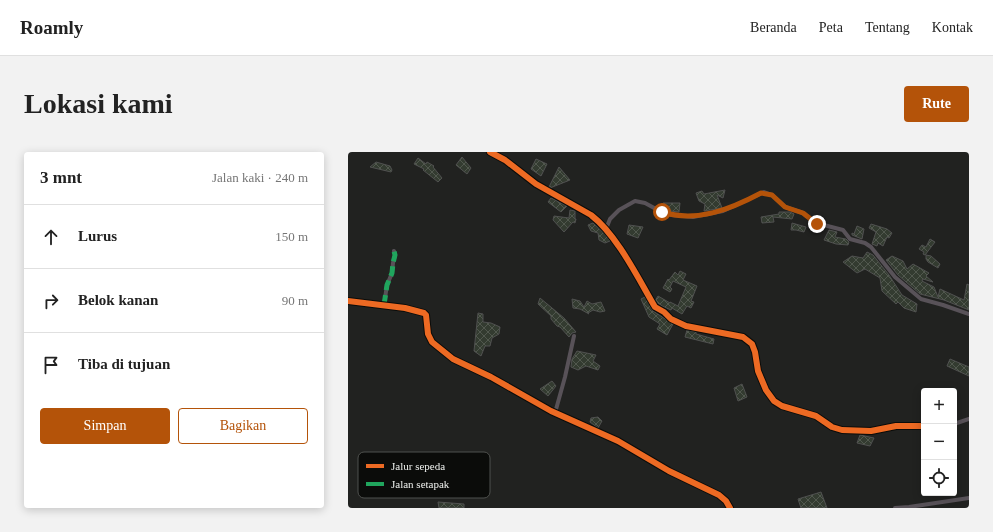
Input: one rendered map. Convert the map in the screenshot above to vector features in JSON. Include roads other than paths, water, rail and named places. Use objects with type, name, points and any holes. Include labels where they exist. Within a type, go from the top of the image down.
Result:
[{"type":"street","points":[[490,152],[505,160],[536,184],[591,215],[606,228],[623,253],[657,310],[664,312],[671,319],[686,326],[743,337],[752,344],[758,371],[766,390],[774,401],[792,410],[819,417],[832,427],[842,430],[871,431],[896,426],[921,426]]},
{"type":"street","points":[[606,228],[610,219],[619,210],[635,201],[645,203],[671,215],[693,217],[723,211],[764,192],[772,195],[785,207],[803,213],[816,223],[843,230],[850,239],[871,246],[895,277],[921,299],[969,314]]},
{"type":"street","points":[[384,305],[387,285],[392,273],[395,255],[394,251]]},
{"type":"street","points":[[348,301],[424,312],[432,342],[446,354],[555,413],[618,441],[669,472],[719,495],[726,501],[730,508]]},
{"type":"street","points":[[555,413],[574,336]]},
{"type":"street","points":[[957,423],[969,419]]},
{"type":"street","points":[[895,508],[969,498]]}]
